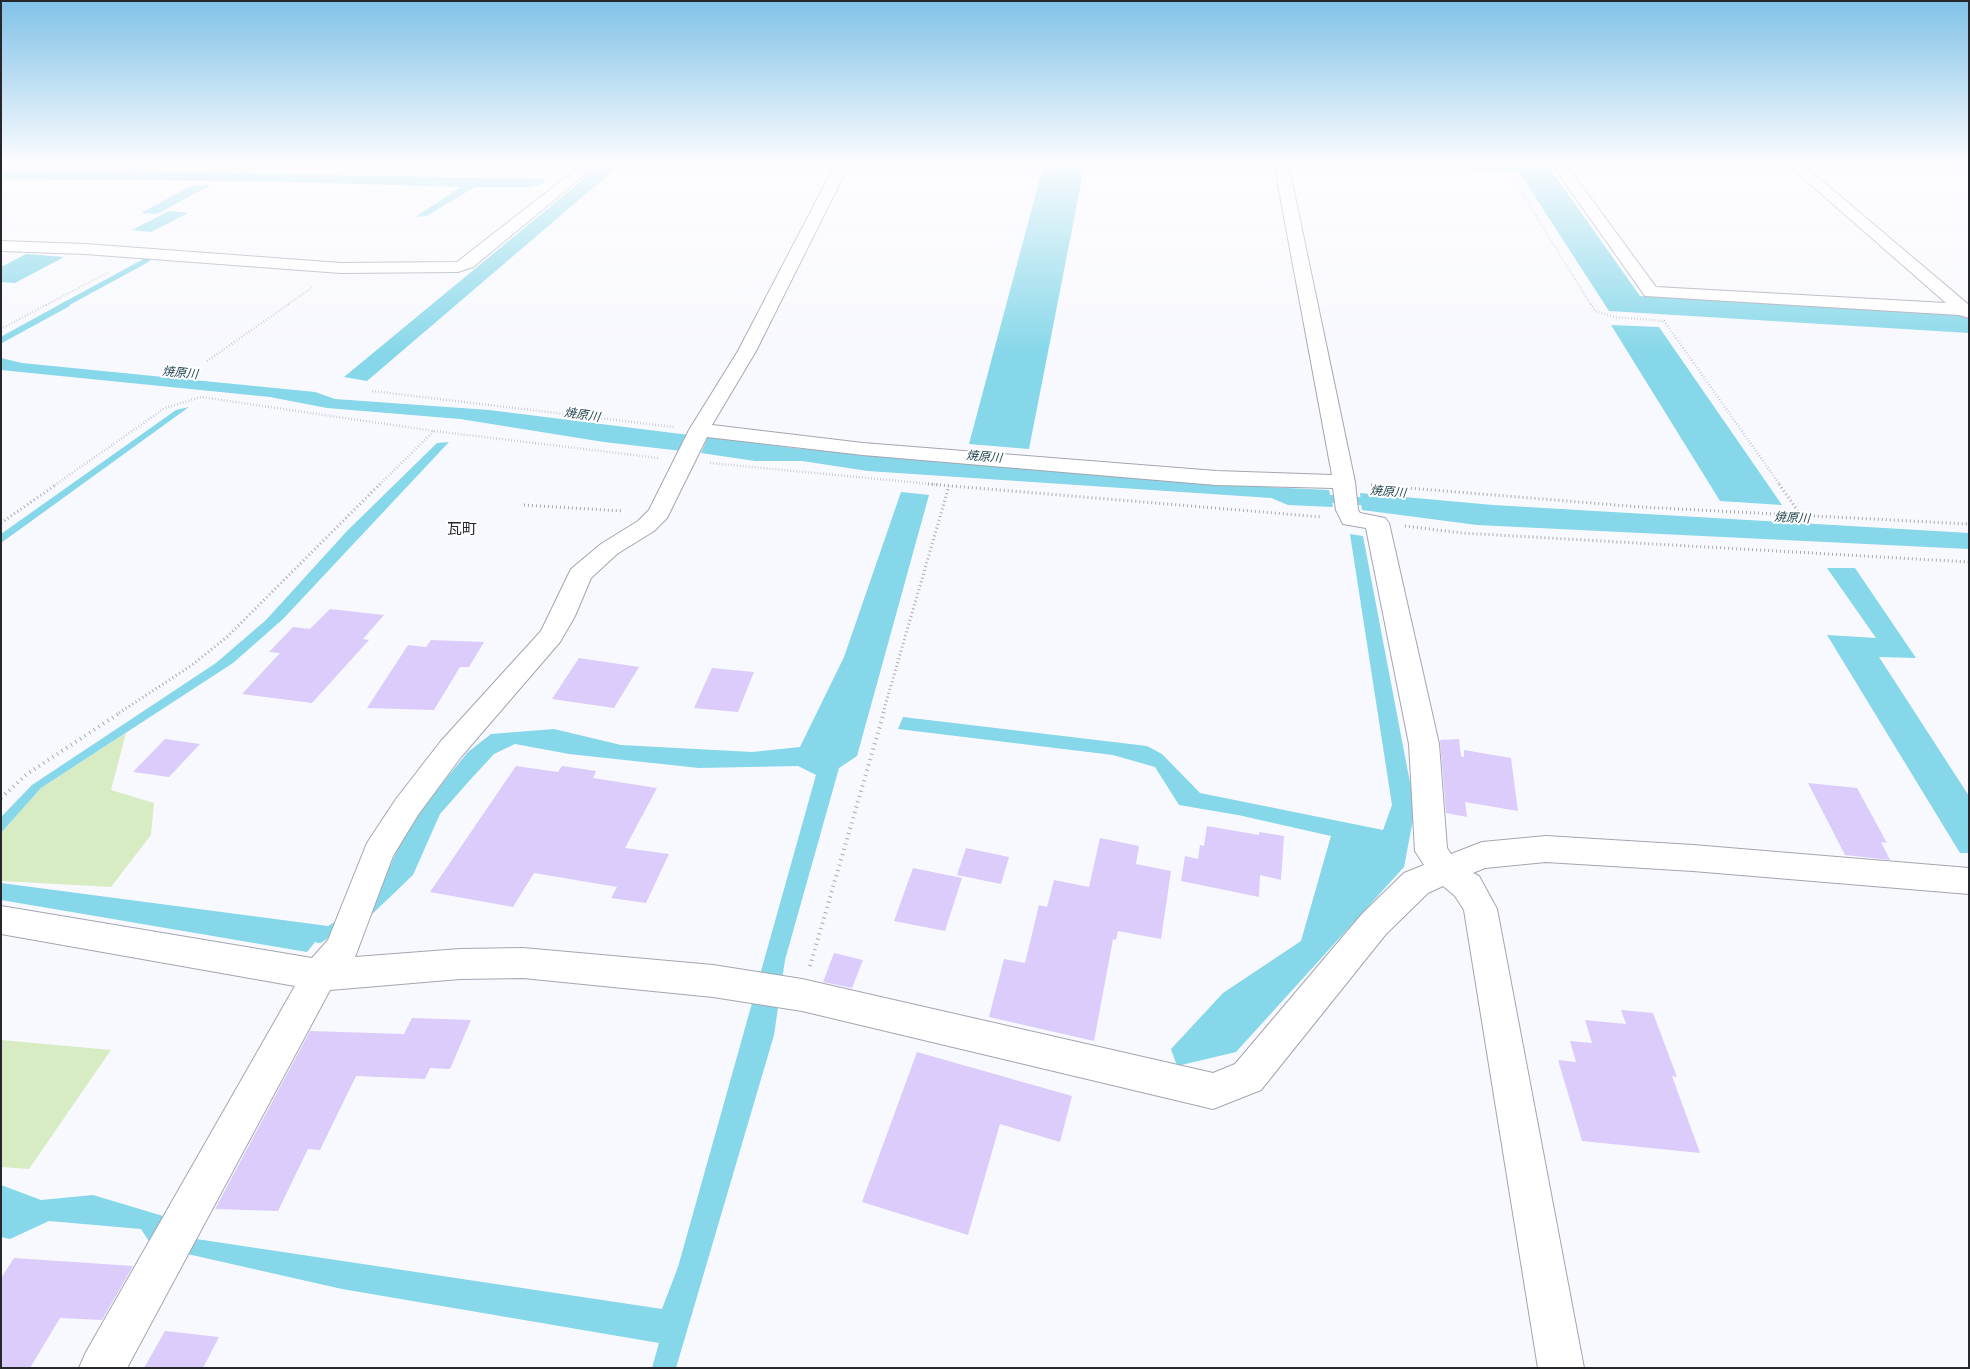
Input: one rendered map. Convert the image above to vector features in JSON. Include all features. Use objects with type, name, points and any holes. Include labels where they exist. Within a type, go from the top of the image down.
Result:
[{"type":"street","points":[[1,246],[85,249],[341,268],[458,267],[467,264],[513,227]]},
{"type":"street","points":[[102,1368],[331,961],[360,902],[378,852],[406,807],[451,749],[550,636],[562,616],[580,574],[609,549],[646,526],[659,513],[686,461],[699,430],[747,351],[810,227]]},
{"type":"street","points":[[1294,227],[1352,504],[1424,744],[1431,851],[1445,870],[1467,886],[1480,909],[1561,1368]]},
{"type":"street","points":[[1604,227],[1651,292],[1967,311]]},
{"type":"street","points":[[1868,227],[1967,311]]},
{"type":"street","points":[[699,430],[863,449],[1216,478],[1352,504]]},
{"type":"street","points":[[1,920],[331,961],[460,964],[523,963],[745,986],[797,994],[1213,1091],[1248,1077],[1374,924],[1416,883],[1482,855],[1546,848],[1969,881]]},
{"type":"path","points":[[1543,227],[1595,311],[1614,317],[1664,320],[1802,517]]},
{"type":"path","points":[[1,329],[142,254]]},
{"type":"path","points":[[207,361],[341,268]]},
{"type":"path","points":[[372,391],[699,430]]},
{"type":"path","points":[[1,523],[165,408],[201,397],[434,432],[686,461],[949,486],[1352,504],[1622,506],[1802,517],[1969,524]]},
{"type":"path","points":[[1,798],[27,774],[192,665],[227,637],[291,571],[434,432]]},
{"type":"path","points":[[797,994],[949,486]]},
{"type":"path","points":[[1352,504],[1462,533],[1969,562]]},
{"type":"path","points":[[524,505],[659,513]]},
{"type":"green space","points":[[126,733],[111,790],[154,803],[151,835],[111,887],[1,881],[1,833],[41,788]]},
{"type":"green space","points":[[1,1040],[111,1050],[29,1169],[1,1167]]},
{"type":"water","points":[[138,227],[161,227],[151,232],[132,230]]},
{"type":"water","points":[[526,227],[547,227],[367,381],[344,377]]},
{"type":"water","points":[[1027,227],[1072,227],[1029,449],[969,444]]},
{"type":"water","points":[[1555,227],[1591,227],[1640,296],[1969,316],[1969,333],[1609,311]]},
{"type":"water","points":[[26,254],[64,257],[15,283],[1,282],[1,267]]},
{"type":"water","points":[[1611,325],[1659,327],[1782,505],[1720,501]]},
{"type":"water","points":[[1,358],[22,363],[315,392],[335,399],[489,410],[689,435],[682,451],[604,442],[460,419],[327,408],[270,397],[1,370]]},
{"type":"water","points":[[189,407],[1,543],[1,534],[176,410]]},
{"type":"water","points":[[708,437],[793,448],[1025,469],[1329,490],[1333,507],[1288,505],[1271,498],[868,471],[802,461],[755,461],[701,453]]},
{"type":"water","points":[[449,442],[283,619],[233,663],[41,788],[1,833],[1,817],[32,785],[216,663],[266,620],[347,531],[437,443]]},
{"type":"water","points":[[901,492],[929,495],[857,756],[839,768],[785,960],[774,1035],[676,1368],[652,1368],[659,1343],[342,1289],[152,1246],[141,1229],[49,1221],[10,1239],[1,1237],[1,1185],[41,1200],[93,1195],[163,1216],[183,1237],[662,1309],[678,1267],[816,775],[798,766],[699,768],[569,754],[515,744],[494,754],[440,814],[413,875],[367,919],[408,825],[468,752],[491,734],[554,729],[621,745],[752,752],[800,747],[844,657]]},
{"type":"water","points":[[1360,493],[1493,505],[1969,533],[1969,549],[1477,525],[1362,510]]},
{"type":"water","points":[[1350,534],[1363,536],[1415,809],[1404,867],[1236,1052],[1177,1066],[1171,1049],[1223,993],[1301,941],[1331,836],[1238,815],[1179,805],[1155,767],[1113,755],[898,729],[903,717],[1147,746],[1162,754],[1200,793],[1383,830],[1392,805]]},
{"type":"water","points":[[1827,568],[1855,568],[1916,658],[1879,657],[1969,796],[1969,853],[1960,853],[1827,635],[1876,638]]},
{"type":"water","points":[[1,883],[328,926],[307,952],[1,900]]},
{"type":"building","points":[[330,609],[384,615],[363,639],[369,640],[312,703],[242,694],[280,653],[269,652],[293,627],[310,629]]},
{"type":"building","points":[[431,640],[484,642],[469,667],[460,667],[434,710],[367,708],[408,645],[426,647]]},
{"type":"building","points":[[579,658],[639,667],[614,708],[552,699]]},
{"type":"building","points":[[712,668],[754,672],[738,712],[694,708]]},
{"type":"building","points":[[165,739],[200,744],[169,777],[133,772]]},
{"type":"building","points":[[1459,739],[1461,756],[1464,757],[1464,750],[1511,758],[1518,811],[1465,802],[1467,817],[1446,813],[1440,740]]},
{"type":"building","points":[[516,766],[558,772],[562,766],[596,771],[593,778],[657,788],[625,848],[669,854],[646,903],[611,898],[617,887],[534,873],[513,907],[430,892]]},
{"type":"building","points":[[1808,783],[1857,788],[1887,843],[1881,842],[1890,860],[1845,855]]},
{"type":"building","points":[[1207,826],[1259,835],[1259,832],[1284,836],[1281,880],[1260,875],[1259,897],[1181,881],[1185,856],[1198,859],[1200,845],[1204,846]]},
{"type":"building","points":[[1100,838],[1139,846],[1136,864],[1171,871],[1161,939],[1118,931],[1116,940],[1113,939],[1094,1041],[989,1017],[1004,959],[1025,963],[1039,905],[1047,907],[1054,880],[1089,887]]},
{"type":"building","points":[[966,848],[1009,857],[1001,884],[957,875]]},
{"type":"building","points":[[913,868],[962,878],[945,931],[894,921]]},
{"type":"building","points":[[834,953],[863,960],[852,988],[823,982]]},
{"type":"building","points":[[1621,1010],[1653,1013],[1677,1077],[1672,1076],[1700,1153],[1582,1141],[1558,1060],[1576,1062],[1570,1041],[1592,1043],[1585,1020],[1626,1024]]},
{"type":"building","points":[[412,1018],[471,1020],[450,1069],[430,1068],[425,1079],[356,1076],[320,1150],[308,1149],[278,1211],[215,1209],[310,1031],[404,1034]]},
{"type":"building","points":[[917,1052],[1072,1096],[1060,1142],[1000,1124],[968,1235],[862,1202]]},
{"type":"building","points":[[14,1258],[133,1266],[102,1320],[60,1318],[30,1368],[1,1368],[1,1278]]},
{"type":"building","points":[[165,1331],[219,1337],[203,1368],[144,1368]]},
{"type":"waterway","points":[[64,305],[147,260]]},
{"type":"waterway","points":[[1,340],[67,304]]},
{"type":"waterway","name":"焼原川","points":[[1319,498],[1371,502]]},
{"type":"waterway","points":[[319,938],[342,923]]},
{"type":"district","name":"瓦町","points":[[462,529]]}]
